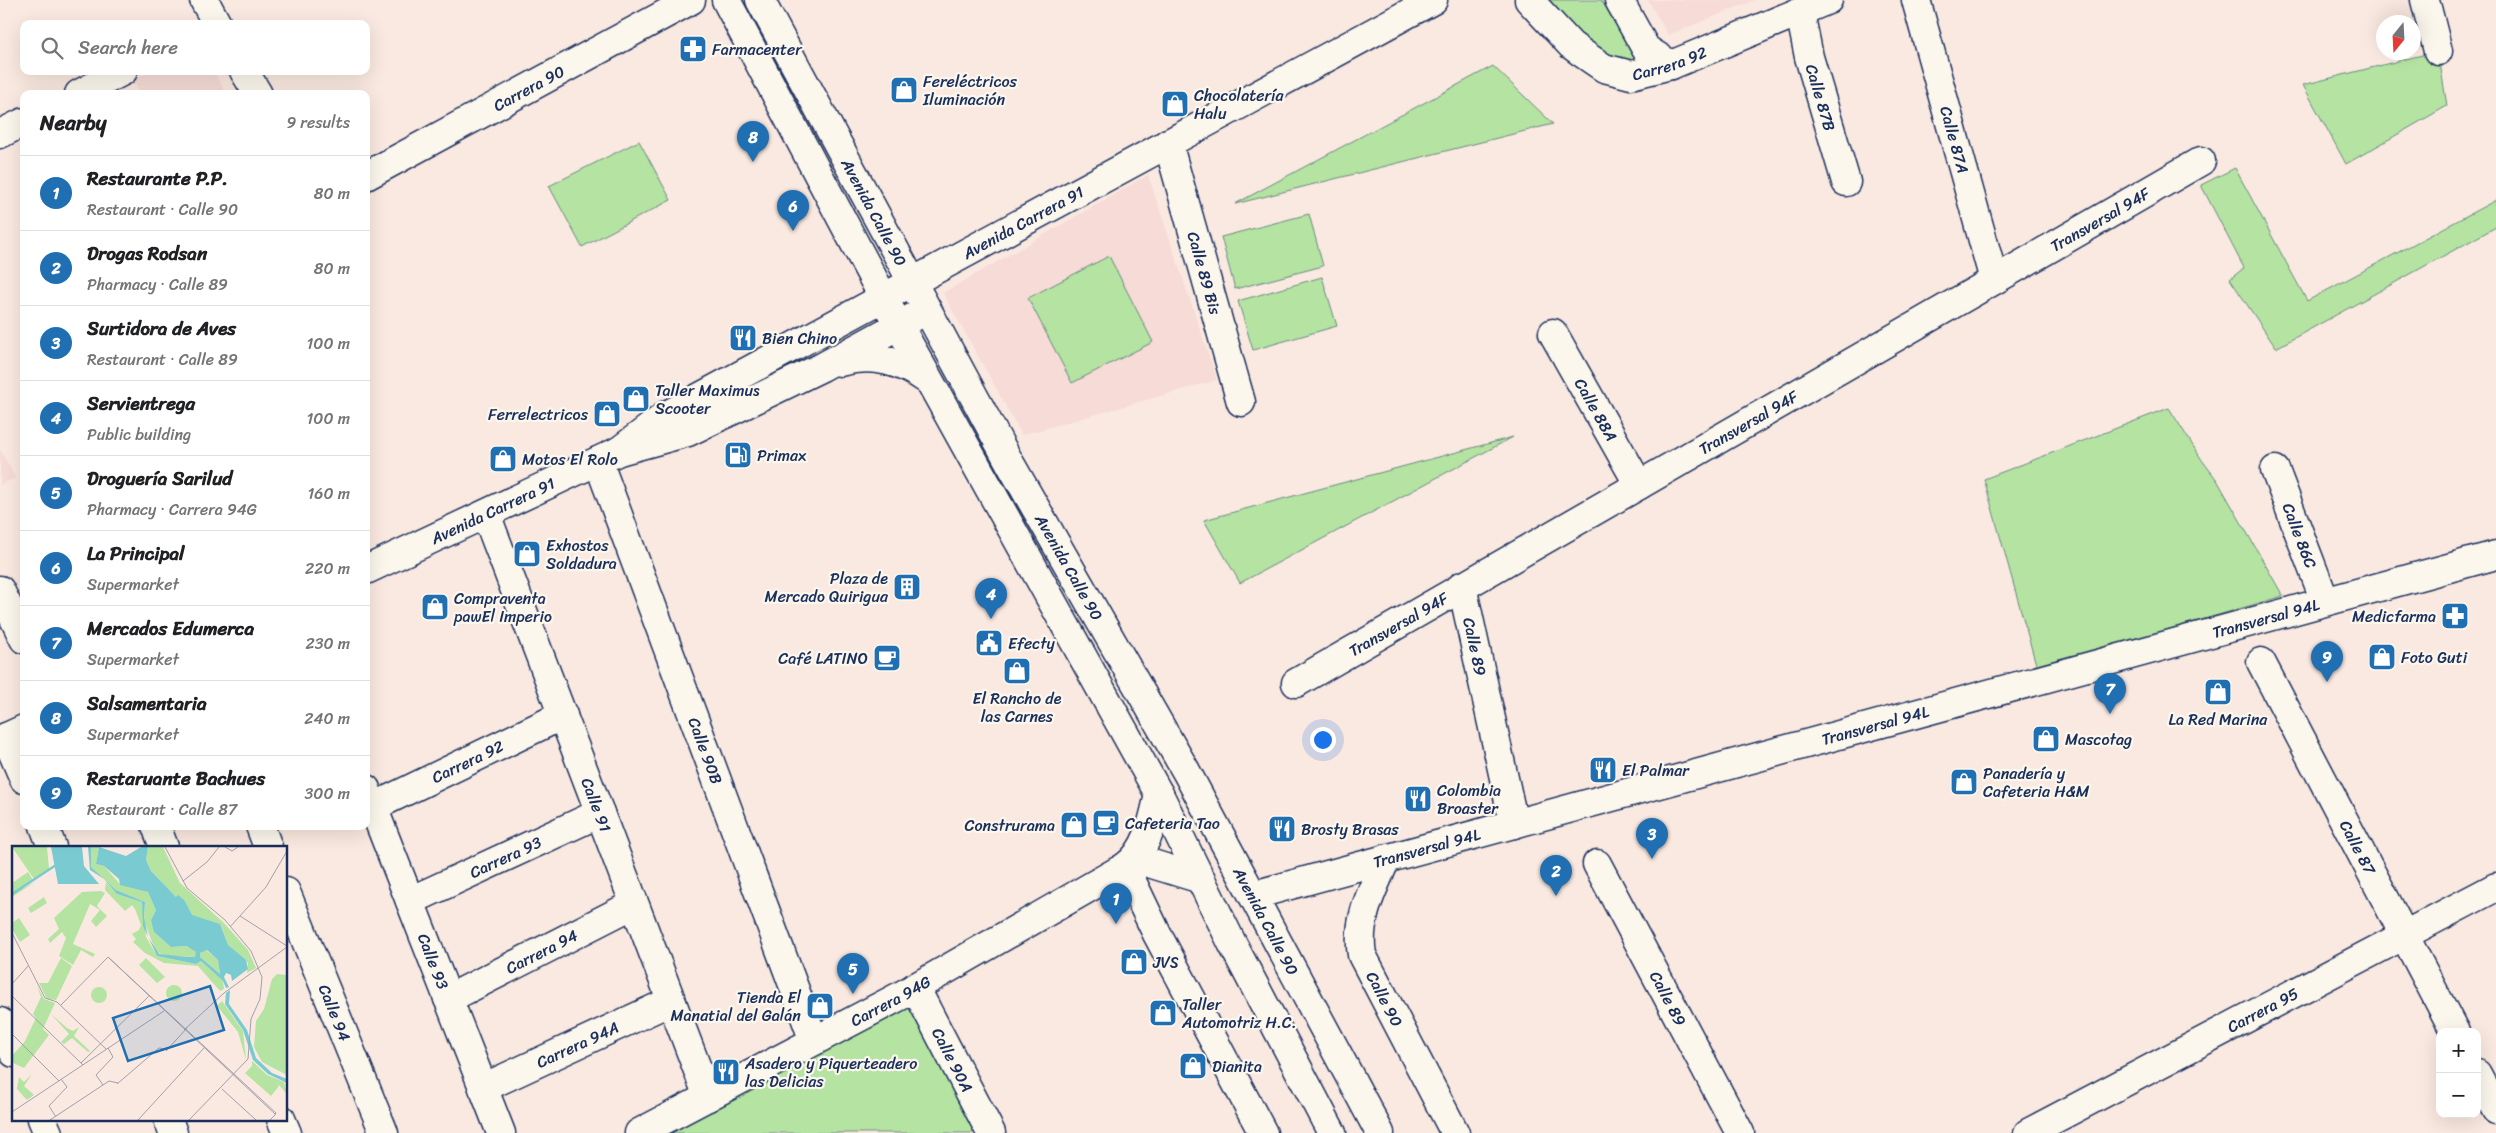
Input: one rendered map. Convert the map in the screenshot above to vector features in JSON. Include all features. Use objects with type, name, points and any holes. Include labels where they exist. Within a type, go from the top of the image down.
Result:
[{"type":"street","points":[[204,0],[214,20]]},
{"type":"street","name":"Carrera 90","points":[[370,174],[691,0]]},
{"type":"street","name":"Avenida Calle 90","points":[[726,0],[898,325],[933,384],[1159,794],[1332,1133]]},
{"type":"street","name":"Avenida Calle 90","points":[[760,0],[910,282],[1011,466],[1182,762],[1380,1133]]},
{"type":"street","name":"Avenida Carrera 91","points":[[609,456],[665,416],[1433,0]]},
{"type":"street","name":"Carrera 92","points":[[1529,0],[1571,45],[1604,68],[1617,73],[1631,74],[1671,65],[1828,0]]},
{"type":"street","points":[[1619,0],[1646,49],[1671,65]]},
{"type":"street","name":"Calle 87A","points":[[1916,0],[1994,280]]},
{"type":"street","points":[[2425,0],[2438,51]]},
{"type":"street","name":"Calle 87B","points":[[1800,12],[1809,57],[1846,182]]},
{"type":"street","points":[[87,90],[115,75]]},
{"type":"street","points":[[246,75],[256,90]]},
{"type":"street","points":[[0,134],[20,124]]},
{"type":"street","name":"Calle 89 Bis","points":[[1168,143],[1241,402]]},
{"type":"street","name":"Transversal 94F","points":[[1296,682],[2201,161]]},
{"type":"street","name":"Avenida Carrera 91","points":[[370,568],[609,456],[688,432],[822,367],[926,310]]},
{"type":"street","name":"Calle 88A","points":[[1553,332],[1639,485]]},
{"type":"street","points":[[822,367],[856,358],[886,359],[916,372],[933,384]]},
{"type":"street","name":"Calle 90B","points":[[609,456],[814,1041]]},
{"type":"street","name":"Calle 86C","points":[[2275,470],[2325,601]]},
{"type":"street","name":"Calle 91","points":[[486,514],[708,1097]]},
{"type":"street","name":"Transversal 94L","points":[[1254,895],[2496,554]]},
{"type":"street","name":"Calle 89","points":[[1462,586],[1514,824]]},
{"type":"street","points":[[0,590],[20,631]]},
{"type":"street","name":"Calle 87","points":[[2261,662],[2453,1028]]},
{"type":"street","name":"Carrera 92","points":[[370,798],[563,715]]},
{"type":"street","points":[[10,735],[20,766]]},
{"type":"street","points":[[1130,863],[1146,840],[1159,794]]},
{"type":"street","name":"Calle 93","points":[[370,798],[500,1133]]},
{"type":"street","name":"Carrera 93","points":[[410,901],[600,813]]},
{"type":"street","points":[[46,830],[52,846]]},
{"type":"street","points":[[158,830],[164,846]]},
{"type":"street","points":[[262,830],[268,846]]},
{"type":"street","name":"Calle 90","points":[[1386,859],[1362,917],[1359,939],[1362,955],[1455,1133]]},
{"type":"street","points":[[1130,863],[1201,879],[1254,895]]},
{"type":"street","points":[[1130,863],[1157,934],[1263,1133]]},
{"type":"street","name":"Carrera 94G","points":[[639,1133],[915,987],[1130,863]]},
{"type":"street","name":"Calle 89","points":[[1597,864],[1740,1133]]},
{"type":"street","name":"Carrera 95","points":[[2028,1133],[2496,887]]},
{"type":"street","name":"Calle 94","points":[[288,897],[384,1133]]},
{"type":"street","name":"Carrera 94","points":[[448,999],[634,904]]},
{"type":"street","name":"Calle 90A","points":[[915,987],[991,1133]]},
{"type":"street","name":"Carrera 94A","points":[[483,1088],[671,1001]]},
{"type":"street","points":[[0,1022],[12,1049]]},
{"type":"street","points":[[2481,1082],[2496,1110]]},
{"type":"street","points":[[42,1120],[48,1133]]},
{"type":"street","points":[[168,1120],[173,1133]]},
{"type":"street","points":[[281,1120],[287,1133]]},
{"type":"shaded area","points":[[1648,0],[1755,0],[1668,35]]},
{"type":"shaded area","points":[[142,75],[216,75],[224,90],[139,90],[133,80]]},
{"type":"shaded area","points":[[1148,175],[1217,380],[1022,435],[943,293]]},
{"type":"shaded area","points":[[0,449],[15,478],[0,485]]},
{"type":"green space","points":[[1544,0],[1601,0],[1625,38],[1650,63],[1626,65],[1589,46]]},
{"type":"green space","points":[[2438,51],[2447,106],[2346,164],[2303,85],[2402,60],[2421,60],[2421,55]]},
{"type":"green space","points":[[1493,66],[1553,124],[1235,204]]},
{"type":"green space","points":[[639,141],[671,200],[582,247],[549,186]]},
{"type":"green space","points":[[2235,168],[2307,301],[2496,200],[2496,227],[2276,348],[2230,279],[2244,268],[2201,185]]},
{"type":"green space","points":[[1309,214],[1323,266],[1235,289],[1221,237]]},
{"type":"green space","points":[[1109,256],[1153,342],[1072,383],[1028,298]]},
{"type":"green space","points":[[1322,277],[1337,326],[1253,350],[1238,301]]},
{"type":"green space","points":[[2169,408],[2217,480],[2283,596],[2037,668],[1984,479]]},
{"type":"green space","points":[[1513,437],[1240,583],[1204,520]]},
{"type":"green space","points":[[915,1004],[982,1133],[663,1133]]},
{"type":"place","name":"Farmacenter","points":[[693,49]]},
{"type":"place","name":"Fereléctricos Iluminación","points":[[904,90]]},
{"type":"place","name":"Chocolatería Halu","points":[[1175,104]]},
{"type":"place","name":"Salsamentaria","points":[[753,162]]},
{"type":"place","name":"La Principal","points":[[793,231]]},
{"type":"place","name":"Bien Chino","points":[[743,338]]},
{"type":"place","name":"Taller Maximus Scooter","points":[[636,399]]},
{"type":"place","name":"Ferrelectricos","points":[[607,414]]},
{"type":"place","name":"Primax","points":[[738,455]]},
{"type":"place","name":"Motos El Rolo","points":[[503,459]]},
{"type":"place","name":"Exhostos Soldadura","points":[[527,554]]},
{"type":"place","name":"Plaza de Mercado Quirigua","points":[[907,587]]},
{"type":"place","name":"Compraventa pawEl Imperio","points":[[435,607]]},
{"type":"place","name":"Medicfarma","points":[[2455,616]]},
{"type":"place","name":"Servientrega","points":[[991,619]]},
{"type":"place","name":"Efecty","points":[[989,643]]},
{"type":"place","name":"Foto Guti","points":[[2382,657]]},
{"type":"place","name":"Café LATINO","points":[[887,658]]},
{"type":"place","name":"El Rancho de las Carnes","points":[[1017,671]]},
{"type":"place","name":"Restaruante Bachues","points":[[2327,682]]},
{"type":"place","name":"La Red Marina","points":[[2218,692]]},
{"type":"place","name":"Mercados Edumerca","points":[[2110,714]]},
{"type":"place","name":"Mascotag","points":[[2046,739]]},
{"type":"place","name":"El Palmar","points":[[1603,770]]},
{"type":"place","name":"Panadería y Cafeteria H&M","points":[[1964,782]]},
{"type":"place","name":"Colombia Broaster","points":[[1418,799]]},
{"type":"place","name":"Cafeteria Tao","points":[[1106,823]]},
{"type":"place","name":"Construrama","points":[[1074,825]]},
{"type":"place","name":"Brosty Brasas","points":[[1282,829]]},
{"type":"place","name":"Surtidora de Aves","points":[[1652,859]]},
{"type":"place","name":"Drogas Rodsan","points":[[1556,896]]},
{"type":"place","name":"Restaurante P.P.","points":[[1116,924]]},
{"type":"place","name":"JVS","points":[[1134,962]]},
{"type":"place","name":"Droguería Sarilud","points":[[853,994]]},
{"type":"place","name":"Tienda El Manatial del Galán","points":[[820,1006]]},
{"type":"place","name":"Taller Automotriz H.C.","points":[[1163,1013]]},
{"type":"place","name":"Dianita","points":[[1193,1066]]},
{"type":"place","name":"Asadero y Piquerteadero las Delicias","points":[[726,1072]]}]
